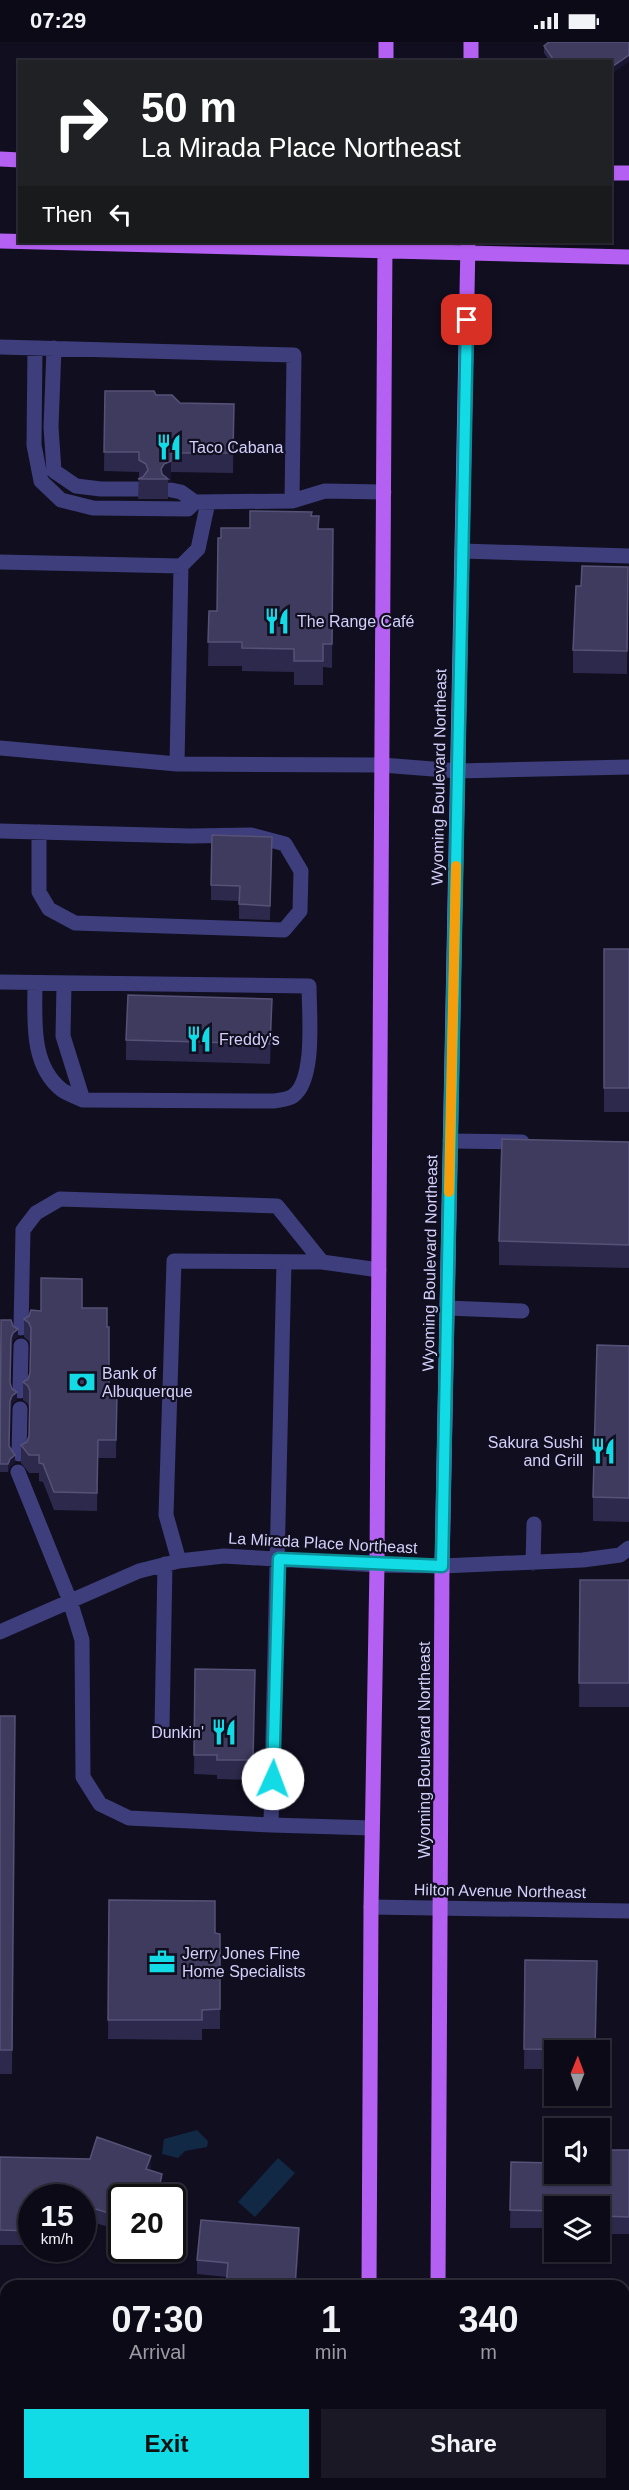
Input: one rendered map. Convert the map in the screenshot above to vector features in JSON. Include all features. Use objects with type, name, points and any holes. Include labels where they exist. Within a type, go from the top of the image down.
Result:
[{"type":"main road","points":[[386,42],[386,60]]},
{"type":"main road","points":[[471,42],[471,60]]},
{"type":"main road","points":[[0,159],[18,160]]},
{"type":"main road","points":[[612,173],[629,173]]},
{"type":"main road","points":[[0,241],[18,241]]},
{"type":"main road","points":[[128,243],[468,248],[629,257]]},
{"type":"main road","points":[[369,2280],[371,1907],[377,1565],[385,247]]},
{"type":"main road","name":"Wyoming Boulevard Northeast","points":[[438,2280],[442,1566],[468,248]]},
{"type":"street","points":[[0,347],[294,355],[292,501]]},
{"type":"street","points":[[35,348],[34,445],[41,481],[61,500],[93,508],[188,509],[201,502],[292,501],[325,490],[384,492]]},
{"type":"street","points":[[54,348],[51,428],[54,471],[76,486],[138,489]]},
{"type":"street","points":[[171,490],[182,492],[201,502]]},
{"type":"street","points":[[177,764],[181,566],[198,549],[201,502]]},
{"type":"street","points":[[462,551],[629,556]]},
{"type":"street","points":[[0,562],[181,566]]},
{"type":"street","points":[[0,748],[177,764],[382,765],[458,771],[629,767]]},
{"type":"street","points":[[0,831],[39,832],[190,836],[250,834],[285,844],[301,871],[300,911],[285,930],[75,923],[49,909],[39,892],[39,832]]},
{"type":"street","points":[[0,982],[309,986],[309,1057],[306,1078],[293,1096],[275,1101],[83,1100],[62,1090],[47,1074],[38,1049],[35,983]]},
{"type":"street","points":[[64,984],[63,1036],[83,1100]]},
{"type":"street","points":[[450,1141],[542,1143]]},
{"type":"street","points":[[21,1328],[23,1230],[36,1213],[60,1199],[277,1206],[322,1262]]},
{"type":"street","points":[[162,1728],[172,1562],[166,1515],[174,1261],[322,1262],[379,1270]]},
{"type":"street","points":[[272,1825],[284,1262]]},
{"type":"street","points":[[447,1308],[522,1311]]},
{"type":"street","points":[[20,1391],[21,1346]]},
{"type":"street","points":[[19,1454],[20,1409]]},
{"type":"street","points":[[18,1472],[70,1600],[82,1640],[84,1777],[100,1804],[129,1818],[372,1828]]},
{"type":"street","points":[[533,1563],[534,1524]]},
{"type":"street","name":"La Mirada Place Northeast","points":[[0,1632],[139,1571],[172,1562],[224,1556],[377,1565],[442,1566],[583,1560],[620,1555],[629,1548]]},
{"type":"street","name":"Hilton Avenue Northeast","points":[[371,1907],[629,1911]]},
{"type":"water","points":[[197,2130],[208,2141],[207,2147],[185,2151],[178,2158],[162,2154],[164,2139]]},
{"type":"water","points":[[278,2158],[295,2173],[255,2217],[238,2202]]},
{"type":"building","points":[[549,42],[629,42],[629,55],[612,67],[612,60],[554,60],[544,46]]},
{"type":"building","name":"Taco Cabana","points":[[105,391],[154,391],[156,395],[172,395],[180,403],[234,404],[233,453],[171,453],[171,461],[164,464],[161,469],[162,474],[168,479],[138,479],[143,477],[148,470],[146,464],[139,460],[139,452],[104,452]]},
{"type":"building","name":"The Range Café","points":[[250,511],[312,512],[311,516],[319,516],[318,529],[333,529],[332,644],[323,644],[323,661],[294,661],[294,649],[242,648],[242,642],[208,642],[209,611],[217,611],[218,538],[221,538],[221,528],[250,528]]},
{"type":"building","points":[[582,566],[628,567],[627,651],[573,650],[576,586],[581,586]]},
{"type":"building","points":[[212,835],[272,837],[270,906],[239,904],[240,886],[211,885]]},
{"type":"building","points":[[604,949],[629,949],[629,1088],[604,1088]]},
{"type":"building","points":[[128,995],[272,999],[270,1044],[126,1040]]},
{"type":"building","points":[[502,1139],[629,1142],[629,1245],[499,1241]]},
{"type":"building","points":[[41,1278],[82,1279],[82,1308],[107,1308],[109,1396],[117,1396],[116,1440],[98,1440],[97,1493],[54,1492],[43,1464],[39,1463],[39,1455],[29,1455],[21,1445],[27,1442],[29,1436],[30,1391],[23,1382],[28,1379],[30,1373],[31,1328],[24,1319],[29,1316],[31,1310],[41,1311]]},
{"type":"building","points":[[1,1320],[11,1320],[13,1326],[18,1329],[11,1338],[10,1383],[12,1389],[17,1392],[10,1401],[9,1446],[15,1455],[8,1464],[0,1464]]},
{"type":"building","points":[[597,1345],[629,1346],[629,1498],[593,1497]]},
{"type":"building","points":[[580,1580],[629,1580],[629,1683],[579,1683]]},
{"type":"building","name":"Dunkin'","points":[[195,1669],[255,1670],[253,1760],[217,1760],[217,1755],[194,1755]]},
{"type":"building","points":[[0,1716],[15,1716],[12,2050],[0,2050]]},
{"type":"building","points":[[109,1900],[215,1901],[215,1933],[220,1934],[220,2009],[202,2010],[202,2020],[108,2020]]},
{"type":"building","points":[[525,1960],[597,1961],[595,2040],[544,2040],[544,2049],[524,2049]]},
{"type":"building","points":[[97,2137],[151,2156],[146,2169],[162,2174],[160,2184],[108,2184],[108,2213],[96,2209],[96,2184],[18,2184],[18,2231],[0,2230],[0,2157],[90,2159]]},
{"type":"building","points":[[610,2150],[629,2150],[629,2217],[610,2216],[610,2196],[544,2196],[544,2211],[510,2210],[511,2162],[544,2163],[544,2184],[610,2184]]},
{"type":"building","points":[[201,2220],[299,2228],[295,2280],[227,2280],[228,2263],[197,2260]]},
{"type":"slow traffic","points":[[449,1192],[456,866]]},
{"type":"place","name":"Taco Cabana","points":[[169,447]]},
{"type":"place","name":"The Range Café","points":[[277,621]]},
{"type":"place","name":"Freddy's","points":[[199,1039]]},
{"type":"place","name":"Bank of Albuquerque","points":[[82,1382]]},
{"type":"place","name":"Sakura Sushi and Grill","points":[[603,1451]]},
{"type":"place","name":"Dunkin'","points":[[224,1732]]},
{"type":"place","name":"Jerry Jones Fine Home Specialists","points":[[162,1962]]},
{"type":"route","points":[[273,1779],[279,1559],[442,1566],[467,320]]}]
